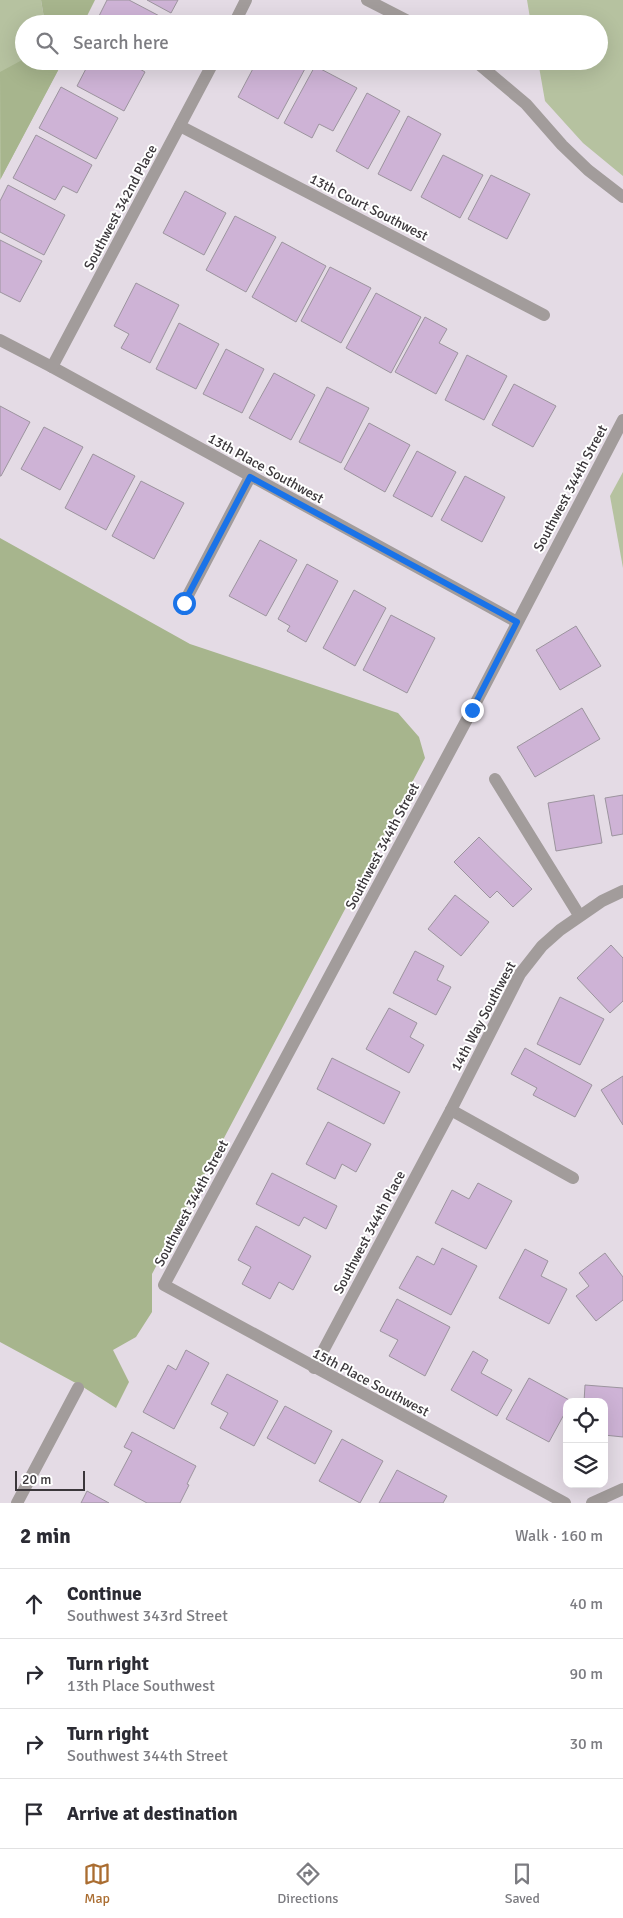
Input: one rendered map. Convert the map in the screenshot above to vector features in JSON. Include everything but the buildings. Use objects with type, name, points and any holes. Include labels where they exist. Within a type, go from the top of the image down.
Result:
[{"type":"street","points":[[238,15],[246,0]]},
{"type":"street","points":[[367,0],[396,15]]},
{"type":"street","name":"Southwest 342nd Place","points":[[52,367],[209,70]]},
{"type":"street","points":[[486,70],[526,104],[588,170],[623,197]]},
{"type":"street","name":"13th Court Southwest","points":[[180,126],[544,315]]},
{"type":"street","name":"13th Place Southwest","points":[[0,340],[517,622]]},
{"type":"street","name":"Southwest 344th Street","points":[[164,1285],[623,420]]},
{"type":"street","points":[[184,603],[250,477]]},
{"type":"street","points":[[495,779],[579,915]]},
{"type":"street","name":"14th Way Southwest","points":[[451,1110],[520,974],[542,946],[579,915],[602,900],[623,891]]},
{"type":"street","points":[[451,1110],[573,1178]]},
{"type":"street","name":"Southwest 344th Place","points":[[314,1368],[451,1110]]},
{"type":"street","name":"15th Place Southwest","points":[[164,1285],[565,1503]]},
{"type":"street","points":[[17,1503],[78,1388]]},
{"type":"street","points":[[592,1503],[623,1489]]},
{"type":"green space","points":[[0,0],[41,0],[44,15],[15,15],[15,70],[58,70],[0,180]]},
{"type":"green space","points":[[41,0],[95,0],[88,15],[44,15]]},
{"type":"green space","points":[[527,0],[623,0],[623,176],[583,143],[545,101],[540,70],[608,70],[608,15],[530,15]]},
{"type":"green space","points":[[15,64],[15,70],[58,70],[1,178],[0,72]]},
{"type":"green space","points":[[623,472],[623,568],[610,496]]},
{"type":"green space","points":[[0,538],[190,644],[398,713],[419,737],[425,758],[152,1274],[152,1312],[136,1337],[113,1350],[129,1382],[116,1408],[83,1387],[0,1342]]},
{"type":"route","points":[[184,603],[250,477],[517,622],[472,710]]}]
